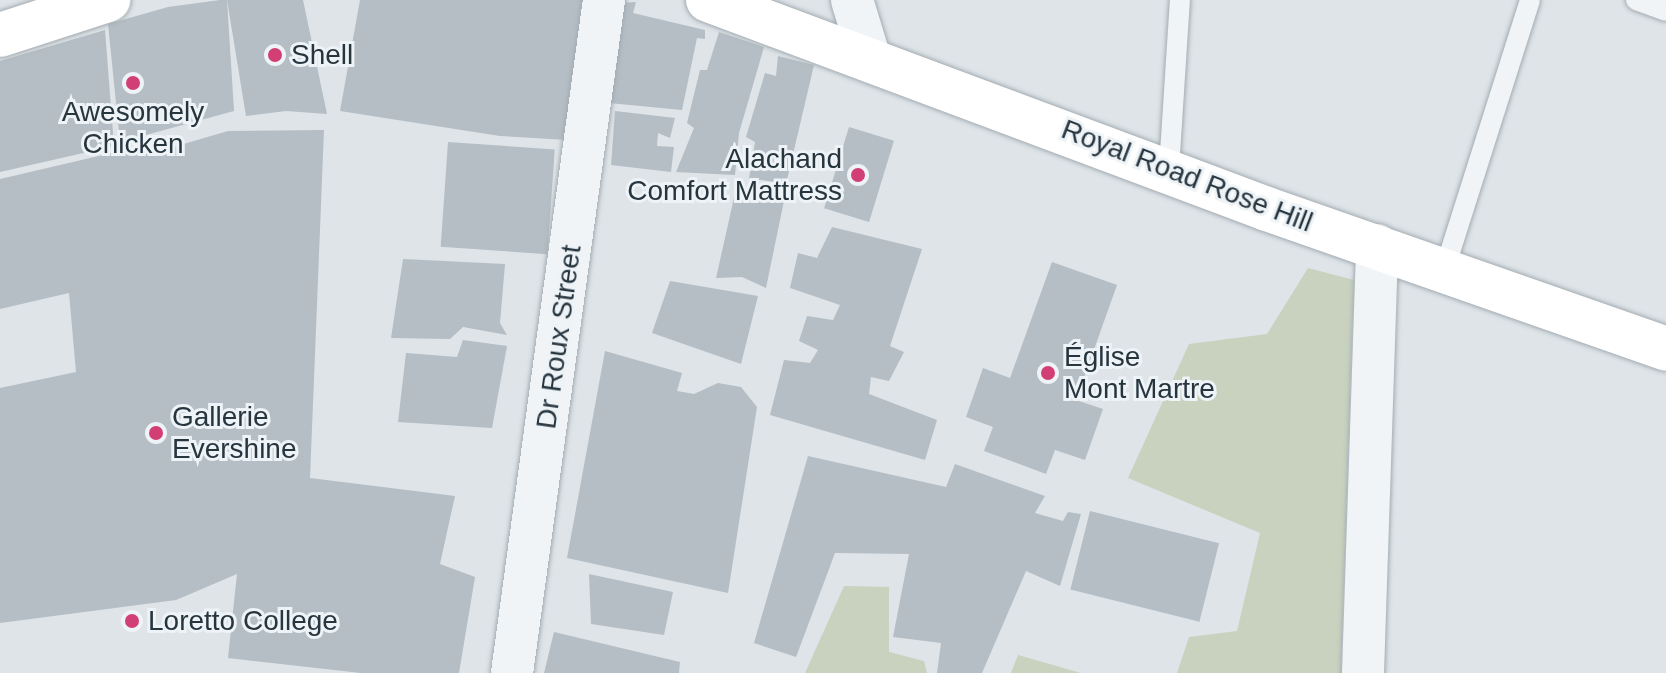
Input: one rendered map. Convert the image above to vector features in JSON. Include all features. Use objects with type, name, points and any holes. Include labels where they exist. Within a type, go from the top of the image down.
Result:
[{"type":"main road","points":[[0,35],[108,0]]},
{"type":"main road","name":"Royal Road Rose Hill","points":[[740,4],[870,59],[1666,349]]},
{"type":"street","name":"Dr Roux Street","points":[[512,673],[604,0]]},
{"type":"street","points":[[852,0],[870,59]]},
{"type":"street","points":[[1363,673],[1377,245]]},
{"type":"lane","points":[[1169,169],[1180,0]]},
{"type":"lane","points":[[1445,268],[1530,0]]},
{"type":"lane","points":[[1636,0],[1666,11]]},
{"type":"green space","points":[[1308,268],[1354,280],[1341,673],[1177,673],[1189,637],[1237,631],[1260,533],[1128,478],[1189,344],[1267,334]]},
{"type":"green space","points":[[844,586],[889,587],[889,652],[924,661],[927,673],[805,673]]},
{"type":"green space","points":[[1018,655],[1081,673],[1011,673]]},
{"type":"building","points":[[227,0],[234,111],[120,142],[108,24],[168,7]]},
{"type":"building","name":"Shell","points":[[227,0],[303,0],[327,114],[286,111],[246,116]]},
{"type":"building","points":[[360,0],[588,0],[568,140],[500,136],[340,111]]},
{"type":"building","points":[[636,2],[633,13],[705,30],[705,39],[697,38],[682,110],[609,103],[620,3]]},
{"type":"building","points":[[105,30],[114,146],[0,172],[0,61]]},
{"type":"building","points":[[719,32],[764,47],[739,133],[735,175],[676,172],[694,128],[687,123],[700,70],[707,70]]},
{"type":"building","points":[[778,56],[814,65],[786,184],[749,178],[755,142],[746,137],[765,73],[776,76]]},
{"type":"building","points":[[615,111],[675,118],[670,138],[658,133],[657,146],[674,147],[671,172],[611,165]]},
{"type":"building","name":"Alachand Comfort Mattress","points":[[849,127],[894,141],[869,222],[824,208]]},
{"type":"building","name":"Gallerie Evershine","points":[[324,130],[310,478],[455,496],[440,564],[475,577],[459,673],[361,673],[228,658],[237,574],[176,600],[0,623],[0,388],[76,372],[69,293],[0,309],[0,179],[133,148],[156,152],[228,131]]},
{"type":"building","points":[[448,142],[555,149],[547,254],[441,247]]},
{"type":"building","points":[[759,187],[785,196],[766,288],[742,277],[716,278],[736,189]]},
{"type":"building","points":[[832,227],[922,249],[890,346],[904,352],[889,381],[871,377],[869,394],[937,420],[925,460],[770,415],[784,360],[810,363],[818,350],[799,341],[807,316],[833,320],[840,305],[790,288],[798,253],[817,258]]},
{"type":"building","points":[[403,259],[505,264],[500,323],[507,335],[463,327],[450,339],[391,338]]},
{"type":"building","name":"Église Mont Martre","points":[[1052,262],[1117,285],[1076,400],[1103,409],[1085,460],[1055,450],[1046,474],[984,451],[993,427],[966,417],[983,368],[1010,378]]},
{"type":"building","points":[[670,281],[758,296],[741,364],[652,333]]},
{"type":"building","points":[[463,340],[507,346],[492,428],[398,422],[406,353],[457,357]]},
{"type":"building","points":[[605,351],[682,373],[677,391],[694,394],[718,383],[741,387],[757,407],[728,593],[567,558]]},
{"type":"building","points":[[808,456],[946,487],[955,464],[1045,496],[1035,513],[1063,521],[1068,512],[1081,514],[1060,586],[1026,571],[982,673],[937,673],[941,643],[893,637],[909,554],[835,553],[796,657],[754,643]]},
{"type":"building","points":[[1090,511],[1219,543],[1199,622],[1070,590]]},
{"type":"building","points":[[589,574],[673,592],[664,635],[591,624]]},
{"type":"building","points":[[554,632],[680,662],[679,673],[544,673]]},
{"type":"place","name":"Shell","points":[[275,55]]},
{"type":"place","name":"Awesomely Chicken","points":[[133,83]]},
{"type":"place","name":"Alachand Comfort Mattress","points":[[858,175]]},
{"type":"place","name":"Église Mont Martre","points":[[1048,373]]},
{"type":"place","name":"Gallerie Evershine","points":[[156,433]]},
{"type":"place","name":"Loretto College","points":[[132,621]]}]
